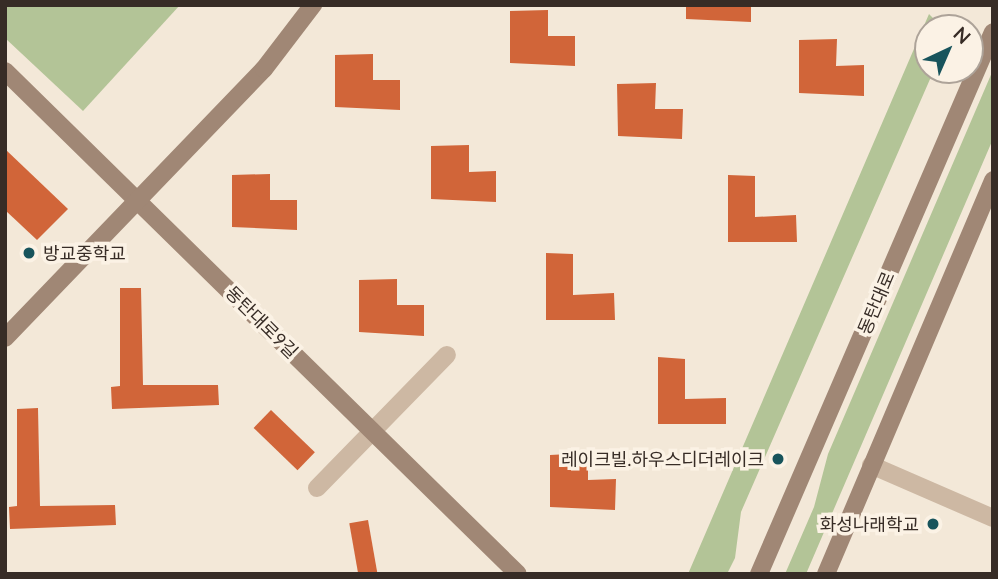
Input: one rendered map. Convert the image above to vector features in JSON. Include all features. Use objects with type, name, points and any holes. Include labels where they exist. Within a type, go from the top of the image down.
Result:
[{"type":"street","points":[[5,338],[264,69],[313,5]]},
{"type":"street","name":"동탄대로","points":[[759,574],[993,32]]},
{"type":"street","name":"동탄대로9길","points":[[5,71],[139,199],[371,432],[394,448],[518,574]]},
{"type":"street","points":[[826,574],[993,180]]},
{"type":"street","points":[[317,488],[447,355]]},
{"type":"street","points":[[872,465],[993,519]]},
{"type":"green space","points":[[5,5],[180,5],[83,111],[5,38]]},
{"type":"green space","points":[[914,49],[914,84],[928,84],[741,512],[735,558],[727,574],[688,574]]},
{"type":"green space","points":[[993,70],[993,139],[806,574],[785,574],[814,507],[828,454]]},
{"type":"building","points":[[686,5],[751,5],[751,22],[686,19]]},
{"type":"building","points":[[548,10],[548,36],[575,36],[575,66],[510,63],[510,11]]},
{"type":"building","points":[[837,39],[836,66],[864,65],[864,96],[799,93],[799,40]]},
{"type":"building","points":[[373,54],[373,80],[400,80],[400,110],[335,107],[335,55]]},
{"type":"building","points":[[656,83],[655,109],[683,109],[682,139],[618,136],[617,84]]},
{"type":"building","points":[[469,145],[469,172],[496,171],[496,202],[431,199],[431,146]]},
{"type":"building","points":[[5,149],[68,209],[37,240],[5,210]]},
{"type":"building","points":[[270,174],[270,200],[297,200],[297,230],[232,227],[232,175]]},
{"type":"building","points":[[728,175],[755,176],[755,217],[796,215],[797,242],[728,242]]},
{"type":"building","points":[[546,253],[573,254],[573,295],[614,293],[615,320],[546,320]]},
{"type":"building","points":[[397,279],[397,305],[424,305],[424,336],[359,332],[359,280]]},
{"type":"building","points":[[120,288],[141,288],[143,385],[218,385],[219,405],[112,409],[111,387],[120,386]]},
{"type":"building","points":[[658,357],[685,359],[685,399],[726,398],[726,424],[658,424]]},
{"type":"building","points":[[38,408],[40,506],[115,505],[116,525],[10,529],[9,507],[17,506],[17,409]]},
{"type":"building","points":[[271,410],[315,452],[298,470],[254,428]]},
{"type":"building","points":[[588,453],[588,480],[616,479],[615,510],[550,507],[550,455]]},
{"type":"building","points":[[368,520],[378,574],[358,574],[349,523]]},
{"type":"place","name":"방교중학교","points":[[29,253]]},
{"type":"place","name":"레이크빌.하우스디더레이크","points":[[778,459]]},
{"type":"place","name":"화성나래학교","points":[[933,524]]}]
